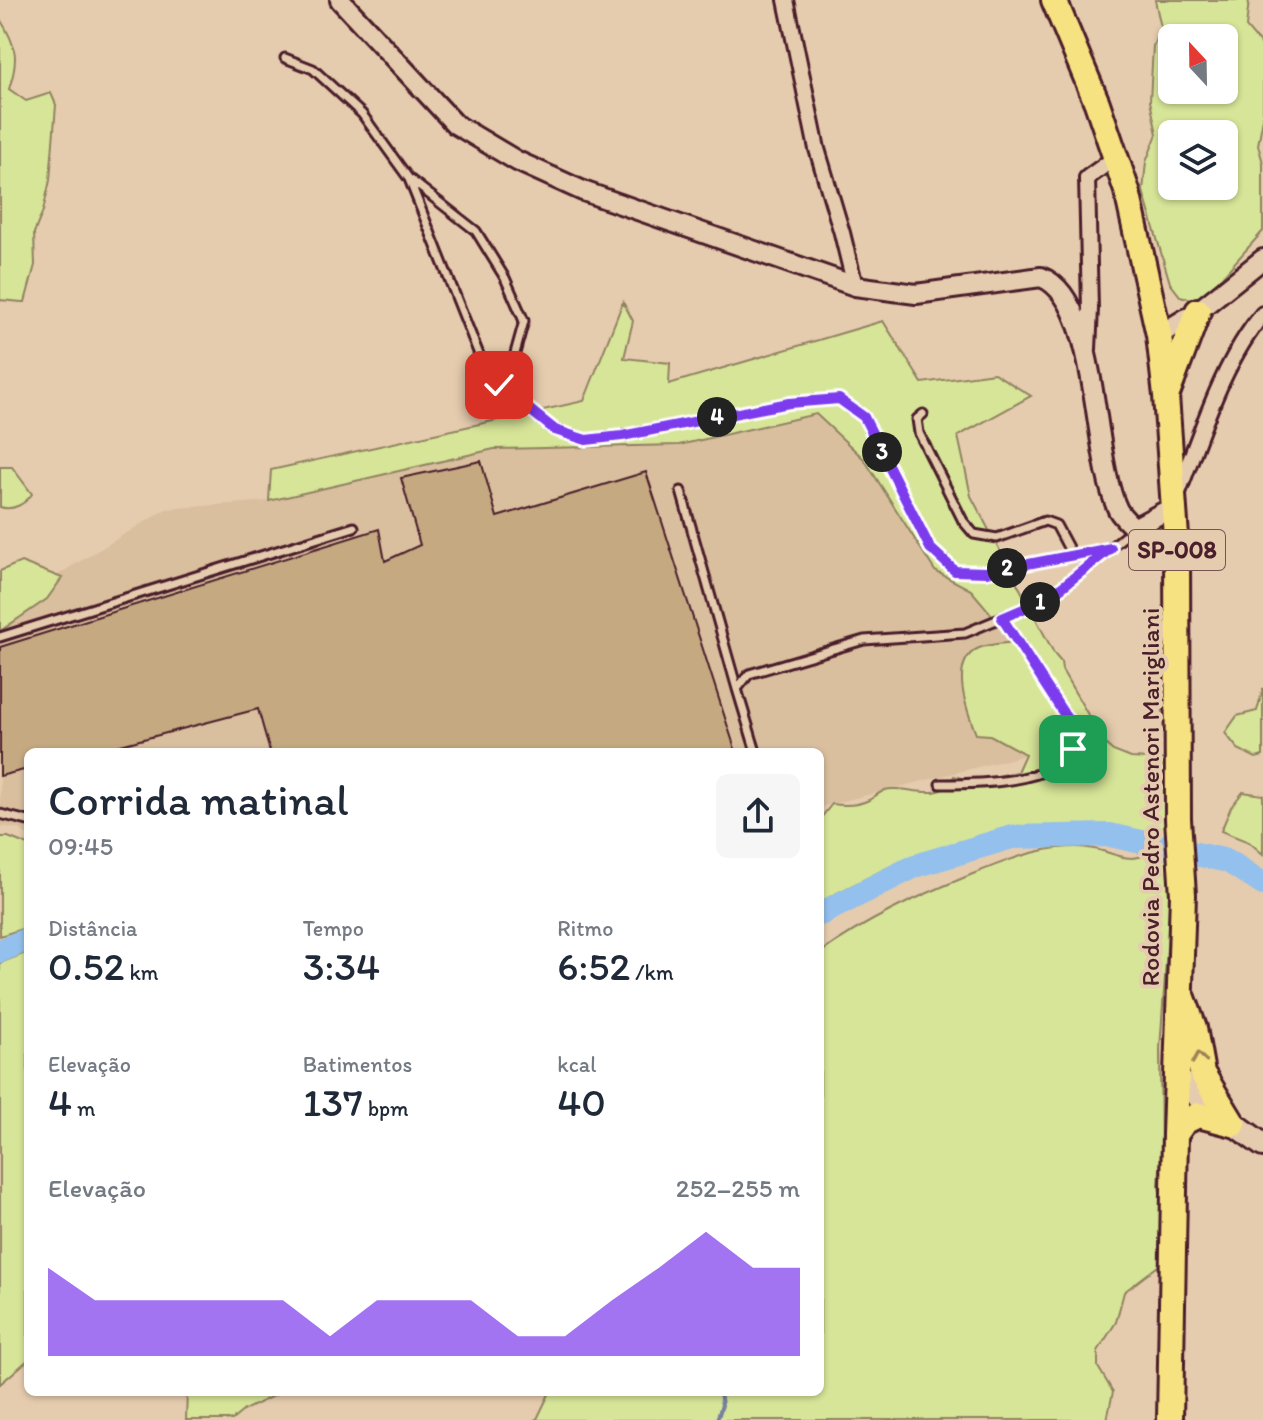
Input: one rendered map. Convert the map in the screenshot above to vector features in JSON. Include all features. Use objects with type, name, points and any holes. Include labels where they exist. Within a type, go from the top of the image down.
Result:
[{"type":"main road","name":"Rodovia Pedro Astenori Marigliani","points":[[1054,0],[1097,103],[1127,191],[1159,335],[1166,396],[1177,551],[1178,819],[1183,895],[1179,986],[1183,1091],[1175,1135],[1170,1420]]},
{"type":"main road","points":[[1166,396],[1198,311]]},
{"type":"main road","points":[[1179,986],[1194,1028],[1202,1073],[1233,1124]]},
{"type":"main road","points":[[1183,1091],[1263,1145]]},
{"type":"main road","points":[[1175,1135],[1184,1122],[1198,1115],[1233,1124]]},
{"type":"street","points":[[340,0],[455,124],[517,161],[583,191],[855,286],[916,294],[1041,277],[1054,282],[1064,293],[1087,354]]},
{"type":"street","points":[[786,0],[817,149],[855,286]]},
{"type":"street","points":[[1116,157],[1087,178],[1090,309],[1087,354],[1108,481],[1119,512],[1134,528],[1173,507],[1232,361],[1263,314]]},
{"type":"street","points":[[1159,335],[1198,311],[1263,259]]},
{"type":"lane","points":[[285,58],[313,69],[362,114],[409,179],[486,372],[555,430],[586,440],[622,436],[789,403],[839,399],[864,417],[930,548],[955,571],[986,572],[1111,548]]},
{"type":"lane","points":[[409,179],[476,231],[505,278],[524,321],[514,357],[499,385]]},
{"type":"lane","points":[[923,414],[917,419],[919,433],[963,521],[974,534],[997,538],[1045,521],[1056,525],[1072,555]]},
{"type":"lane","points":[[681,491],[755,748]]},
{"type":"lane","points":[[0,637],[354,527]]},
{"type":"lane","points":[[737,689],[749,674],[864,640],[965,633],[1002,618],[1047,599],[1134,528]]},
{"type":"lane","points":[[940,784],[982,784],[1041,772],[1059,764],[1073,749],[1075,731],[1002,618]]},
{"type":"lane","points":[[0,814],[24,820]]},
{"type":"shaded area","points":[[816,414],[864,459],[935,571],[971,590],[1037,667],[1037,695],[1029,754],[824,806],[824,748],[24,748],[24,832],[0,826],[0,610],[166,509],[269,501],[494,449],[679,445]]},
{"type":"green space","points":[[1155,0],[1249,0],[1246,27],[1263,47],[1263,118],[1258,145],[1263,163],[1263,231],[1205,296],[1192,299],[1180,296],[1170,283],[1143,191],[1146,162],[1157,134],[1150,101],[1153,46],[1158,35],[1158,104],[1238,104],[1238,24],[1160,24]]},
{"type":"green space","points":[[0,19],[15,53],[9,89],[26,101],[51,93],[56,105],[50,180],[34,233],[35,265],[25,302],[0,300]]},
{"type":"green space","points":[[623,302],[633,321],[624,358],[670,363],[669,384],[883,321],[922,383],[994,373],[1031,396],[958,436],[971,496],[1061,662],[1062,670],[1098,738],[1113,751],[1131,758],[1167,760],[1172,808],[1170,903],[1160,1049],[1159,1186],[1168,1247],[1158,1266],[1124,1292],[1116,1322],[1098,1351],[1098,1367],[1113,1392],[1107,1420],[534,1420],[548,1396],[824,1396],[824,950],[910,901],[1026,855],[1072,847],[1127,858],[1153,852],[1150,842],[1119,827],[1029,828],[1005,832],[961,848],[930,853],[889,867],[824,901],[824,814],[832,804],[860,803],[885,790],[942,790],[954,776],[979,780],[1017,772],[1025,754],[990,735],[976,734],[963,688],[964,665],[969,656],[982,647],[1015,642],[971,590],[935,571],[864,459],[816,414],[679,445],[494,449],[269,501],[271,470],[584,401]]},
{"type":"green space","points":[[0,467],[12,467],[32,494],[18,506],[0,507]]},
{"type":"green space","points":[[21,562],[62,578],[47,599],[0,631],[0,571]]},
{"type":"green space","points":[[1263,688],[1263,756],[1256,758],[1238,749],[1225,733],[1237,716],[1257,711]]},
{"type":"green space","points":[[1243,792],[1263,795],[1263,854],[1249,842],[1221,831],[1231,807]]},
{"type":"green space","points":[[0,837],[8,837],[24,843],[24,928],[0,936]]},
{"type":"green space","points":[[24,954],[24,1363],[0,1384],[0,963]]},
{"type":"green space","points":[[187,1396],[273,1396],[244,1410],[232,1420],[186,1420]]},
{"type":"building","points":[[481,461],[497,517],[646,472],[735,748],[269,748],[258,709],[109,748],[24,748],[24,770],[0,776],[0,647],[379,529],[385,561],[420,545],[401,478]]},
{"type":"waterway","points":[[824,912],[915,866],[1012,837],[1110,835],[1228,861],[1263,884]]},
{"type":"waterway","points":[[0,951],[24,941]]},
{"type":"waterway","points":[[717,1420],[722,1405],[721,1396]]},
{"type":"route","points":[[499,385],[555,430],[586,440],[622,436],[789,403],[839,399],[864,417],[930,548],[955,571],[986,572],[1111,548],[1047,599],[1002,618],[1075,731],[1073,749]]}]
